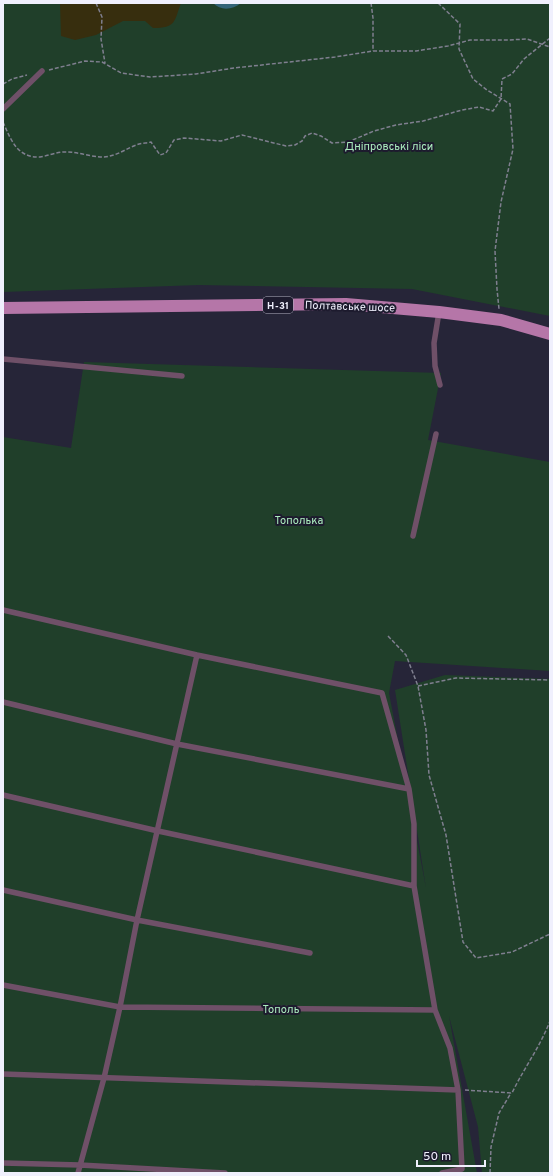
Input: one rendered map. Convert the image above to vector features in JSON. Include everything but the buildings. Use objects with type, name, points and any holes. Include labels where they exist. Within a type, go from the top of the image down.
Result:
[{"type":"main road","name":"Полтавське шосе","points":[[3,308],[346,304],[439,312],[500,320],[550,334]]},
{"type":"lane","points":[[3,109],[42,71]]},
{"type":"lane","points":[[439,312],[434,343],[435,366],[440,385]]},
{"type":"lane","points":[[3,359],[182,376]]},
{"type":"lane","points":[[412,536],[436,434]]},
{"type":"lane","points":[[3,610],[197,655],[382,693],[409,789],[414,824],[414,886],[435,1010],[450,1048],[458,1090],[462,1169],[442,1173]]},
{"type":"lane","points":[[78,1173],[104,1078],[137,920],[197,655]]},
{"type":"lane","points":[[3,702],[177,744],[409,789]]},
{"type":"lane","points":[[3,796],[414,886]]},
{"type":"lane","points":[[3,890],[137,920],[310,953]]},
{"type":"lane","points":[[3,985],[120,1007],[435,1010]]},
{"type":"lane","points":[[3,1074],[458,1090]]},
{"type":"lane","points":[[3,1163],[80,1164],[225,1173]]},
{"type":"path","points":[[96,3],[102,17],[101,39],[105,64]]},
{"type":"path","points":[[371,3],[373,18],[373,50]]},
{"type":"path","points":[[438,3],[460,24],[460,49],[473,79],[487,90],[510,104],[513,149],[501,202],[495,251],[496,289],[500,320]]},
{"type":"path","points":[[3,122],[9,137],[17,150],[29,156],[41,157],[63,152],[110,157],[139,144],[151,142],[160,155],[166,153],[174,140],[184,138],[221,141],[242,135],[286,146],[296,145],[302,141],[305,136],[312,133],[321,136],[332,143],[348,142],[374,131],[396,125],[423,121],[462,110],[479,107],[493,111],[501,99],[502,79],[512,74],[524,59],[550,38]]},
{"type":"path","points":[[3,84],[12,79],[85,61],[102,62],[121,74],[150,77],[196,74],[234,68],[335,57],[373,50],[416,51],[470,40],[527,39],[550,47]]},
{"type":"path","points":[[388,636],[406,655],[418,686],[426,730],[429,774],[446,835],[463,942],[476,958],[512,952],[550,934]]},
{"type":"path","points":[[418,686],[456,678],[550,680]]},
{"type":"path","points":[[490,1173],[491,1147],[499,1113],[544,1037],[550,1021]]},
{"type":"path","points":[[458,1090],[512,1093]]},
{"type":"green space","name":"Дніпровські ліси","points":[[3,3],[550,3],[550,316],[412,289],[199,285],[3,292]]},
{"type":"green space","points":[[84,362],[441,373],[428,440],[550,462],[550,671],[395,661],[389,693],[426,888],[395,690],[445,675],[550,679],[550,1173],[482,1173],[478,1127],[449,1016],[477,1173],[3,1173],[3,437],[71,448]]},
{"type":"sand","points":[[60,3],[181,3],[173,23],[166,27],[153,28],[145,21],[123,21],[96,35],[75,40],[61,36]]},
{"type":"water","points":[[213,3],[241,3],[227,9],[216,6]]},
{"type":"park label","name":"Тополька","points":[[299,520]]},
{"type":"park label","name":"Тополь","points":[[281,1009]]}]
